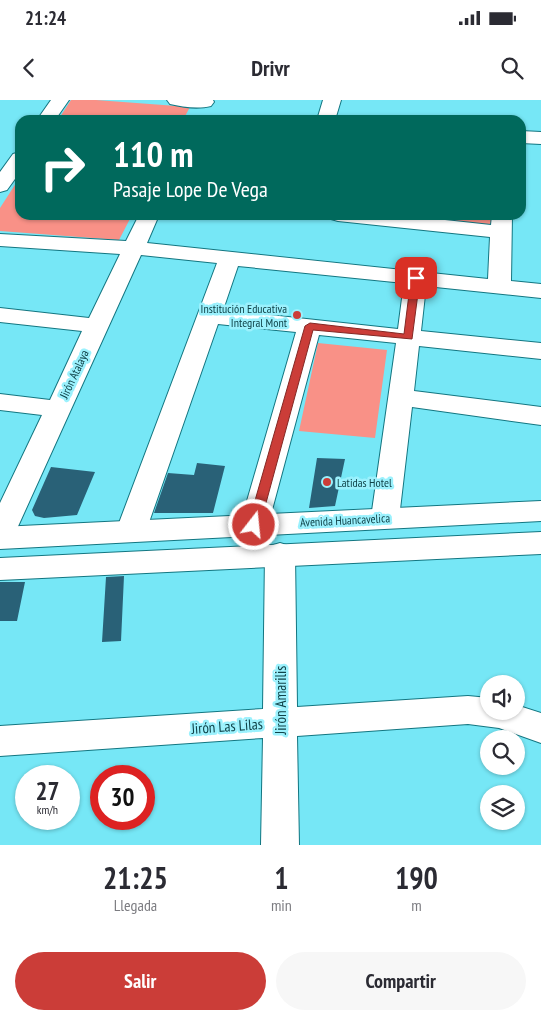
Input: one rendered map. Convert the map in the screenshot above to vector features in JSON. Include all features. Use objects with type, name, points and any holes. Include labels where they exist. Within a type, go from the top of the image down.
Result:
[{"type":"main road","points":[[50,115],[60,100]]},
{"type":"main road","points":[[176,100],[206,101],[199,115]]},
{"type":"main road","points":[[328,115],[332,100]]},
{"type":"main road","points":[[526,137],[541,138]]},
{"type":"main road","points":[[0,186],[15,165]]},
{"type":"main road","name":"Jirón Atalaya","points":[[0,533],[147,220]]},
{"type":"main road","points":[[429,220],[502,224],[499,287]]},
{"type":"main road","points":[[0,240],[133,248],[541,291]]},
{"type":"main road","points":[[131,531],[230,258]]},
{"type":"main road","points":[[386,518],[416,278]]},
{"type":"main road","points":[[0,315],[96,326]]},
{"type":"main road","points":[[209,316],[541,351]]},
{"type":"main road","points":[[254,525],[310,326]]},
{"type":"main road","points":[[401,397],[541,416]]},
{"type":"main road","points":[[0,402],[58,409]]},
{"type":"main road","name":"Avenida Huancavelica","points":[[0,538],[541,511]]},
{"type":"main road","points":[[0,569],[280,554],[541,543]]},
{"type":"main road","name":"Jirón Amarilis","points":[[280,554],[280,845]]},
{"type":"main road","name":"Jirón Las Lilas","points":[[0,741],[468,710],[499,714],[541,728]]},
{"type":"shaded area","points":[[71,100],[190,107],[186,115],[61,115]]},
{"type":"shaded area","points":[[15,185],[15,220],[129,220],[119,240],[0,231],[0,208]]},
{"type":"shaded area","points":[[429,220],[491,220],[491,226]]},
{"type":"shaded area","points":[[318,343],[387,350],[375,438],[299,431]]},
{"type":"building","name":"Latidas Hotel","points":[[317,458],[345,459],[335,506],[309,508]]},
{"type":"building","points":[[197,463],[225,466],[213,513],[154,513],[168,473],[194,475]]},
{"type":"building","points":[[51,467],[95,472],[77,515],[44,518],[35,516],[32,510]]},
{"type":"building","points":[[124,576],[121,641],[102,642],[106,577]]},
{"type":"building","points":[[0,582],[25,582],[17,621],[0,621]]},
{"type":"place","name":"Institución Educativa Integral Mont","points":[[297,315]]},
{"type":"place","name":"Latidas Hotel","points":[[327,482]]},
{"type":"route","points":[[254,525],[310,326],[408,337],[416,278]]}]
